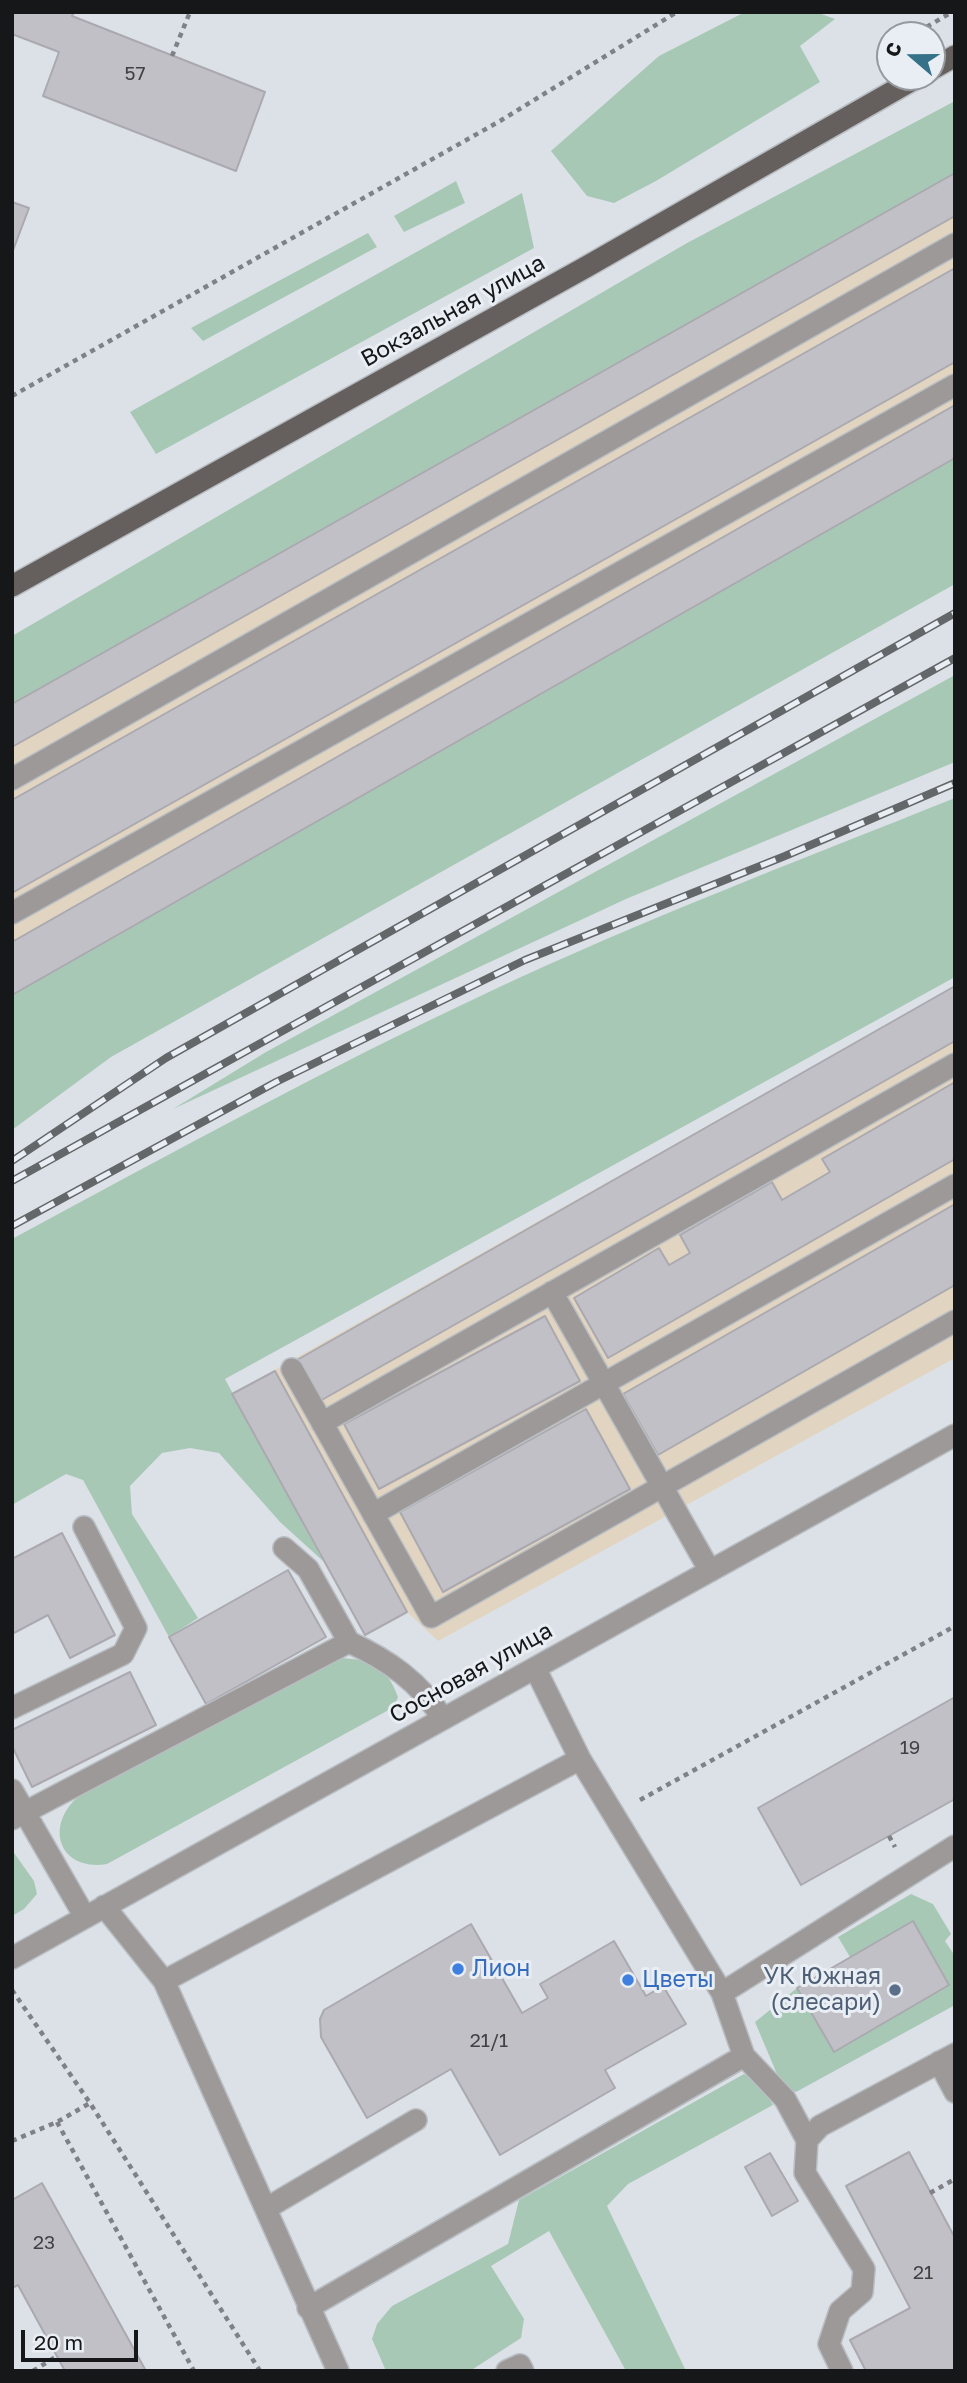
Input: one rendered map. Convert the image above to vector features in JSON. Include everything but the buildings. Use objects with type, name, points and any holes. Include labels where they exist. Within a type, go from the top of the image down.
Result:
[{"type":"main road","name":"Вокзальная улица","points":[[12,586],[586,267],[894,91]]},
{"type":"street","points":[[12,779],[955,244]]},
{"type":"street","points":[[12,913],[955,385]]},
{"type":"street","points":[[322,1423],[955,1064]]},
{"type":"street","points":[[373,1514],[955,1185]]},
{"type":"street","points":[[552,1292],[710,1571]]},
{"type":"street","points":[[292,1370],[431,1617],[955,1321]]},
{"type":"street","name":"Сосновая улица","points":[[12,1958],[955,1434]]},
{"type":"street","points":[[12,1708],[123,1654],[136,1628],[85,1527]]},
{"type":"street","points":[[285,1548],[308,1569],[349,1642],[376,1654],[427,1693],[443,1719]]},
{"type":"street","points":[[18,1816],[349,1642]]},
{"type":"street","points":[[535,1668],[580,1759],[722,1993],[744,2056],[785,2099],[807,2140],[805,2173],[864,2269],[862,2292],[840,2311],[829,2344],[842,2371]]},
{"type":"street","points":[[164,1981],[580,1759]]},
{"type":"street","points":[[12,1790],[18,1816],[85,1917]]},
{"type":"street","points":[[722,1993],[955,1846]]},
{"type":"street","points":[[104,1906],[164,1981],[338,2371]]},
{"type":"street","points":[[308,2308],[744,2056]]},
{"type":"street","points":[[807,2140],[820,2126],[947,2057],[955,2092]]},
{"type":"street","points":[[267,2208],[416,2120]]},
{"type":"street","points":[[508,2371],[520,2365],[523,2371]]},
{"type":"path","points":[[172,56],[190,12]]},
{"type":"path","points":[[12,396],[500,121],[677,12]]},
{"type":"path","points":[[937,21],[952,12]]},
{"type":"path","points":[[614,1815],[955,1626]]},
{"type":"path","points":[[12,1990],[90,2103],[260,2371]]},
{"type":"path","points":[[12,2141],[57,2122],[90,2103]]},
{"type":"path","points":[[57,2122],[194,2371]]},
{"type":"path","points":[[930,2193],[955,2179]]},
{"type":"path","points":[[33,2371],[57,2356]]},
{"type":"shaded area","points":[[955,173],[955,458],[12,995],[12,704]]},
{"type":"shaded area","points":[[955,986],[955,1358],[438,1641],[407,1612],[365,1635],[232,1394]]},
{"type":"green space","points":[[745,12],[816,12],[835,19],[800,46],[820,82],[656,181],[614,203],[587,196],[551,151],[659,56]]},
{"type":"green space","points":[[955,101],[955,173],[12,705],[12,636],[687,243]]},
{"type":"green space","points":[[456,181],[465,203],[404,232],[394,216]]},
{"type":"green space","points":[[522,193],[534,248],[156,454],[130,412]]},
{"type":"green space","points":[[368,233],[377,247],[203,341],[191,328]]},
{"type":"green space","points":[[955,458],[955,584],[111,1057],[12,1130],[12,995]]},
{"type":"green space","points":[[955,675],[955,762],[626,899],[173,1109],[266,1052]]},
{"type":"green space","points":[[955,798],[955,977],[225,1379],[323,1561],[280,1522],[219,1453],[190,1448],[162,1453],[130,1486],[132,1514],[198,1618],[169,1637],[83,1480],[66,1474],[12,1505],[12,1239],[309,1080],[491,991],[663,915]]},
{"type":"green space","points":[[339,1658],[360,1660],[383,1671],[398,1697],[394,1707],[107,1864],[91,1865],[68,1854],[62,1844],[62,1820],[81,1794]]},
{"type":"green space","points":[[12,1850],[34,1881],[37,1894],[24,1909],[12,1916]]},
{"type":"green space","points":[[911,1894],[933,1904],[951,1934],[945,1941],[955,1956],[955,2005],[796,2092],[782,2086],[755,2022],[797,1988],[834,2052],[949,1985],[913,1921],[850,1957],[838,1937]]},
{"type":"green space","points":[[744,2074],[758,2081],[773,2105],[628,2184],[607,2206],[686,2371],[626,2371],[549,2231],[491,2266],[524,2319],[521,2338],[470,2371],[386,2371],[372,2339],[377,2324],[392,2306],[508,2244],[519,2200]]},
{"type":"railway","points":[[12,1161],[166,1058],[955,613]]},
{"type":"railway","points":[[12,1181],[955,658]]},
{"type":"railway","points":[[12,1226],[276,1082],[525,960],[785,856],[955,783]]},
{"type":"place","name":"Лион","points":[[458,1969]]},
{"type":"place","name":"Цветы","points":[[628,1980]]},
{"type":"place","name":"УК Южная (слесари)","points":[[895,1990]]}]
